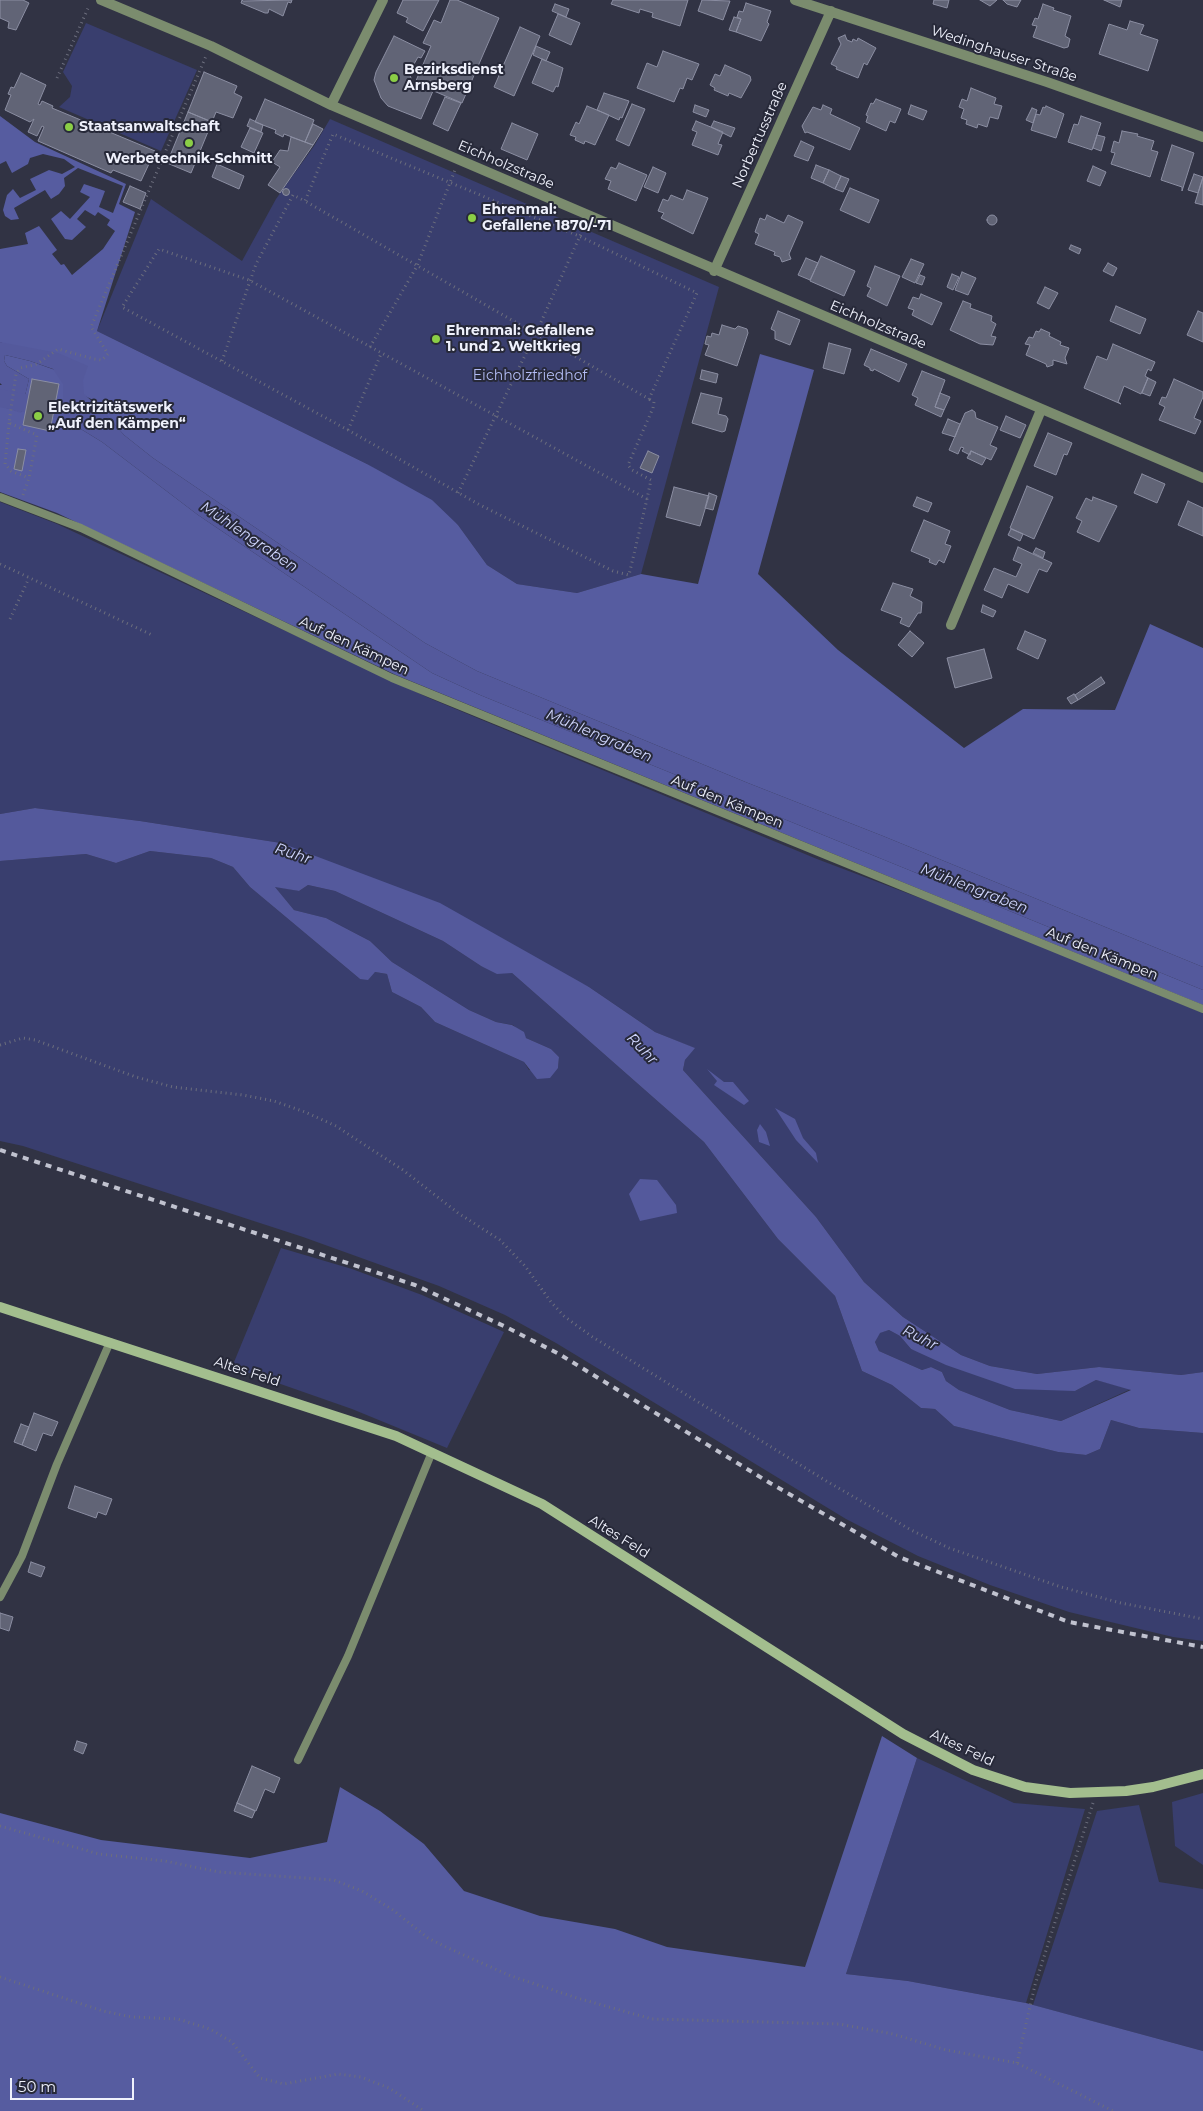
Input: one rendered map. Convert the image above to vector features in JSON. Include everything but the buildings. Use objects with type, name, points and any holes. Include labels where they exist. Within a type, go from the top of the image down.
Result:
[{"type":"main road","name":"Altes Feld","points":[[0,1307],[396,1436],[542,1504],[904,1734],[951,1761],[982,1774],[1026,1787],[1070,1793],[1096,1793],[1153,1787],[1203,1774]]},
{"type":"street","name":"Eichholzstraße","points":[[101,0],[210,46],[331,105],[714,271],[1041,410],[1132,446],[1203,478]]},
{"type":"street","points":[[331,105],[383,0]]},
{"type":"street","name":"Wedinghauser Straße","points":[[795,0],[1203,137]]},
{"type":"street","name":"Norbertusstraße","points":[[714,271],[830,11]]},
{"type":"street","points":[[951,625],[1041,410]]},
{"type":"lane","name":"Auf den Kämpen","points":[[0,497],[80,528],[392,678],[1203,1009]]},
{"type":"lane","points":[[0,1597],[22,1556],[57,1464],[110,1342]]},
{"type":"lane","points":[[298,1760],[348,1656],[432,1452]]},
{"type":"path","points":[[57,78],[92,0]]},
{"type":"path","points":[[30,478],[12,471],[5,464],[9,416],[16,374],[20,368],[37,364],[58,349],[102,360],[108,354],[91,327],[210,46]]},
{"type":"path","points":[[305,201],[333,134],[579,236],[697,293],[649,399]]},
{"type":"path","points":[[370,347],[417,266],[451,183]]},
{"type":"path","points":[[222,361],[249,280],[293,195],[536,332],[654,402],[628,465],[632,470],[651,480],[647,499],[629,575],[613,570],[458,493],[348,430],[122,307],[159,248],[249,280],[647,499]]},
{"type":"path","points":[[458,493],[536,332],[588,215]]},
{"type":"path","points":[[348,430],[381,354]]},
{"type":"path","points":[[9,423],[37,435],[30,478],[18,503]]},
{"type":"path","points":[[0,564],[152,635]]},
{"type":"path","points":[[10,619],[29,578]]},
{"type":"path","points":[[0,1045],[23,1038],[35,1040],[136,1077],[173,1087],[243,1095],[274,1101],[328,1123],[369,1146],[458,1213],[500,1240],[525,1266],[557,1309],[591,1336],[828,1482],[911,1530],[949,1548],[1060,1587],[1121,1603],[1203,1619]]},
{"type":"path","points":[[1017,2063],[1035,1986],[1096,1793]]},
{"type":"path","points":[[0,1826],[99,1854],[165,1861],[219,1872],[334,1880],[362,1891],[393,1910],[428,1938],[511,1976],[652,2019],[839,2024],[894,2034],[946,2050],[1017,2063],[1114,2111]]},
{"type":"path","points":[[0,1977],[103,2011],[132,2017],[178,2019],[210,2029],[232,2042],[260,2078],[284,2084],[338,2074],[361,2077],[389,2088],[424,2111]]},
{"type":"green space","points":[[86,23],[197,70],[161,151],[59,107],[70,97],[72,86],[63,72]]},
{"type":"green space","name":"Eichholzfriedhof","points":[[330,119],[719,287],[641,574],[577,593],[517,584],[487,565],[458,525],[367,464],[97,331],[151,199],[242,261],[276,199],[314,146]]},
{"type":"green space","points":[[0,502],[57,524],[429,698],[817,859],[978,920],[1203,1013],[1203,1372],[1181,1375],[1099,1367],[1037,1374],[990,1366],[961,1355],[903,1317],[864,1282],[816,1217],[683,1070],[685,1060],[694,1048],[655,1032],[589,987],[281,843],[140,821],[35,808],[0,814]]},
{"type":"green space","points":[[150,851],[211,858],[233,867],[250,887],[360,979],[375,972],[387,974],[392,992],[421,1007],[435,1022],[524,1062],[529,1070],[558,1068],[559,1057],[551,1049],[526,1038],[513,1025],[496,1022],[469,1010],[392,962],[370,941],[326,918],[294,910],[274,886],[299,891],[308,885],[335,891],[443,941],[481,966],[512,973],[704,1142],[778,1239],[835,1296],[862,1371],[892,1385],[921,1408],[935,1409],[954,1426],[1058,1452],[1086,1455],[1100,1449],[1111,1420],[1139,1428],[1203,1433],[1203,1641],[1173,1637],[1069,1612],[990,1585],[918,1556],[846,1519],[556,1343],[505,1315],[439,1286],[303,1237],[23,1146],[0,1141],[0,861],[86,854],[116,863]]},
{"type":"green space","points":[[281,1248],[352,1269],[422,1295],[504,1332],[447,1448],[352,1409],[232,1367]]},
{"type":"green space","points":[[889,1330],[900,1336],[911,1349],[1075,1391],[1096,1380],[1131,1389],[1061,1421],[1010,1410],[959,1390],[946,1381],[942,1372],[931,1367],[922,1370],[879,1351],[875,1342],[879,1333]]},
{"type":"green space","points":[[917,1758],[1014,1803],[1085,1809],[1026,2003],[908,1981],[846,1974]]},
{"type":"green space","points":[[1203,1793],[1203,1865],[1175,1846],[1172,1802]]},
{"type":"green space","points":[[1139,1805],[1159,1882],[1203,1889],[1203,2051],[1033,2005],[1097,1811]]},
{"type":"shaded area","points":[[0,116],[35,142],[126,184],[119,204],[135,212],[97,331],[367,464],[432,500],[458,525],[487,565],[517,584],[577,593],[641,574],[698,584],[760,354],[814,370],[758,574],[838,650],[964,748],[1023,709],[1115,710],[1150,624],[1203,648],[1203,967],[477,671],[425,643],[153,458],[124,435],[93,400],[63,385],[63,422],[71,423],[102,442],[198,515],[432,673],[480,695],[1203,990],[1203,1005],[396,675],[57,513],[0,492],[0,406],[21,412],[29,379],[7,366],[4,361],[5,355],[30,361],[83,380],[0,342],[0,249],[28,244],[25,233],[39,226],[57,250],[52,254],[61,265],[64,264],[72,275],[103,249],[115,231],[107,225],[110,220],[98,212],[95,216],[85,210],[77,219],[86,227],[72,240],[65,239],[51,219],[61,211],[70,219],[90,197],[80,192],[84,184],[105,191],[99,207],[113,213],[123,186],[78,168],[64,178],[65,186],[59,194],[51,199],[45,190],[14,208],[19,219],[11,220],[5,216],[3,210],[7,195],[13,189],[20,198],[36,190],[30,179],[49,170],[62,174],[75,167],[64,159],[43,154],[30,158],[28,164],[12,173],[6,161],[0,164]]},
{"type":"shaded area","points":[[882,1736],[917,1758],[846,1974],[908,1981],[1026,2003],[1203,2051],[1203,2111],[0,2111],[0,1813],[101,1840],[250,1858],[327,1842],[340,1787],[380,1811],[424,1844],[464,1891],[540,1916],[615,1929],[667,1947],[805,1967]]},
{"type":"water","points":[[0,342],[58,353],[88,366],[83,380],[84,394],[106,414],[124,435],[153,458],[425,643],[477,671],[1203,967],[1203,990],[480,695],[432,673],[198,515],[102,442],[71,423],[63,422],[63,384],[53,369],[5,355],[4,361],[7,366],[29,379],[21,413],[0,406],[0,385],[2,385],[0,383]]},
{"type":"water","name":"Ruhr","points":[[35,808],[140,821],[281,843],[440,903],[589,987],[655,1032],[695,1048],[685,1060],[683,1070],[816,1217],[864,1282],[903,1317],[961,1355],[990,1366],[1037,1374],[1099,1367],[1181,1375],[1203,1372],[1203,1433],[1139,1428],[1111,1420],[1100,1449],[1086,1455],[1058,1452],[954,1426],[935,1409],[921,1408],[892,1385],[862,1371],[835,1296],[778,1239],[704,1142],[512,973],[497,974],[481,966],[443,941],[335,891],[308,885],[299,891],[275,887],[294,910],[326,918],[370,941],[392,962],[469,1010],[496,1022],[512,1025],[524,1032],[526,1038],[551,1049],[559,1057],[558,1068],[550,1078],[537,1079],[524,1062],[435,1022],[421,1007],[392,992],[387,974],[375,972],[368,980],[360,979],[250,887],[233,867],[211,858],[150,851],[116,863],[86,854],[0,861],[0,814]],"holes":[[[889,1330],[900,1336],[911,1349],[946,1365],[1015,1389],[1075,1391],[1096,1380],[1131,1390],[1061,1421],[1010,1410],[959,1390],[946,1381],[942,1372],[931,1367],[922,1370],[879,1351],[875,1342],[880,1333]]]},
{"type":"water","points":[[707,1069],[724,1082],[733,1082],[749,1101],[744,1105],[714,1085],[717,1081]]},
{"type":"water","points":[[775,1108],[795,1119],[803,1138],[816,1153],[818,1163],[796,1140]]},
{"type":"water","points":[[760,1124],[766,1132],[770,1146],[759,1142],[757,1130]]},
{"type":"water","points":[[640,1179],[657,1180],[676,1205],[677,1213],[640,1221],[629,1194]]},
{"type":"waterway","name":"Mühlengraben","points":[[0,398],[75,413],[84,420]]},
{"type":"railway","points":[[0,1150],[415,1285],[559,1354],[770,1483],[899,1557],[1069,1622],[1203,1647]]},
{"type":"place","name":"Bezirksdienst Arnsberg","points":[[394,78]]},
{"type":"place","name":"Staatsanwaltschaft","points":[[69,127]]},
{"type":"place","name":"Werbetechnik-Schmitt","points":[[189,143]]},
{"type":"place","name":"Ehrenmal: Gefallene 1870/-71","points":[[472,218]]},
{"type":"place","name":"Ehrenmal: Gefallene 1. und 2. Weltkrieg","points":[[436,339]]},
{"type":"place","name":"Elektrizitätswerk „Auf den Kämpen“","points":[[38,416]]}]
